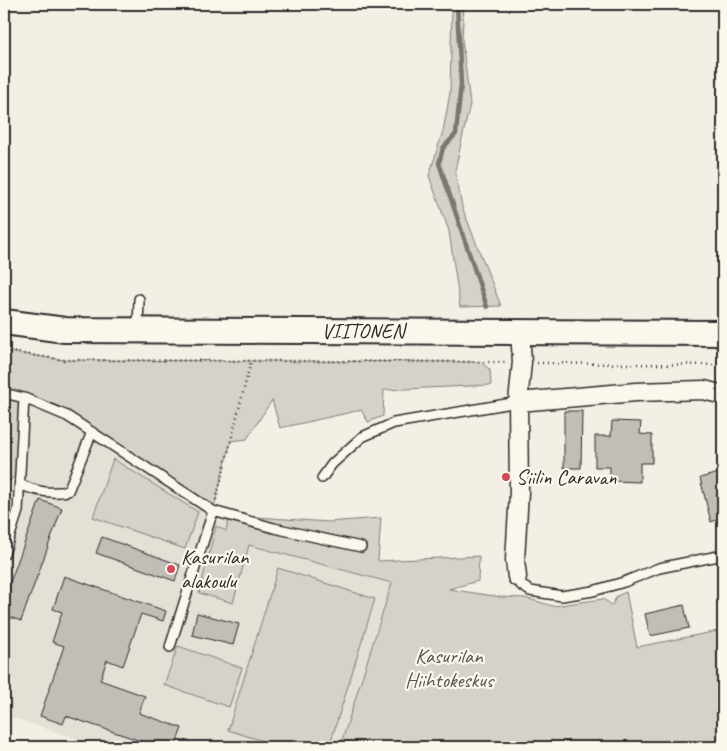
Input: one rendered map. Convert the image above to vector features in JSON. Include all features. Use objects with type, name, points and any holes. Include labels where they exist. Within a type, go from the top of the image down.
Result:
[{"type":"main road","name":"VIITONEN","points":[[4,322],[66,330],[723,333]]},
{"type":"street","points":[[517,577],[515,560],[519,492],[518,402],[522,362],[520,331]]},
{"type":"street","points":[[518,402],[636,392],[704,390],[723,395]]},
{"type":"lane","points":[[138,330],[139,299]]},
{"type":"lane","points":[[4,393],[24,398],[66,416],[213,511],[274,528],[361,547]]},
{"type":"lane","points":[[4,554],[18,511],[24,398]]},
{"type":"lane","points":[[322,478],[332,464],[362,437],[394,423],[518,402]]},
{"type":"lane","points":[[20,484],[32,490],[51,493],[68,491],[92,432]]},
{"type":"lane","points":[[170,648],[213,511]]},
{"type":"lane","points":[[517,577],[521,585],[530,590],[562,596],[593,591],[624,582],[659,568],[723,555]]},
{"type":"path","points":[[4,351],[64,360],[723,365]]},
{"type":"path","points":[[213,511],[251,361]]},
{"type":"shaded area","name":"Kasurilan alakoulu","points":[[24,398],[67,416],[213,511],[229,515],[249,545],[392,583],[340,747],[102,747],[10,717],[13,679],[4,677],[4,554],[18,511]]},
{"type":"green space","points":[[452,4],[464,4],[462,39],[470,104],[455,170],[462,207],[501,306],[460,307],[449,231],[429,176],[443,131],[450,93]]},
{"type":"green space","points":[[4,351],[64,360],[481,362],[490,370],[491,385],[384,390],[383,416],[368,422],[361,410],[280,428],[272,400],[247,439],[231,441],[213,511],[67,416],[24,398],[20,473],[4,483]]},
{"type":"green space","points":[[113,459],[198,512],[185,549],[93,517]]},
{"type":"green space","name":"Kasurilan Hiihtokeskus","points":[[229,515],[328,522],[381,518],[378,561],[479,556],[478,581],[449,589],[500,597],[525,598],[553,606],[603,599],[612,605],[617,596],[626,592],[637,647],[723,630],[723,747],[340,747],[392,583],[249,545],[233,603],[199,593],[216,526],[226,531]]},
{"type":"green space","points":[[278,568],[375,599],[329,747],[282,747],[228,730]]},
{"type":"green space","points":[[178,646],[242,668],[229,707],[164,685]]},
{"type":"building","points":[[564,411],[582,411],[581,468],[564,468]]},
{"type":"building","points":[[612,421],[641,422],[640,434],[652,435],[652,463],[640,463],[640,482],[610,481],[610,467],[595,467],[595,436],[611,436]]},
{"type":"building","points":[[722,472],[723,518],[711,522],[700,478]]},
{"type":"building","points":[[40,500],[62,508],[21,621],[4,615],[4,599]]},
{"type":"building","points":[[102,537],[180,565],[175,581],[96,553]]},
{"type":"building","points":[[64,576],[166,611],[163,621],[141,614],[123,666],[107,660],[100,680],[145,696],[139,713],[182,728],[175,747],[159,747],[66,716],[63,724],[40,716],[64,646],[52,642],[62,612],[53,609]]},
{"type":"building","points":[[684,605],[689,628],[650,636],[645,614]]},
{"type":"building","points":[[197,613],[239,624],[233,645],[192,635]]},
{"type":"waterway","points":[[457,4],[461,84],[456,134],[443,148],[439,163],[487,307]]},
{"type":"place","name":"Siilin Caravan","points":[[506,477]]},
{"type":"place","name":"Kasurilan alakoulu","points":[[171,569]]}]
